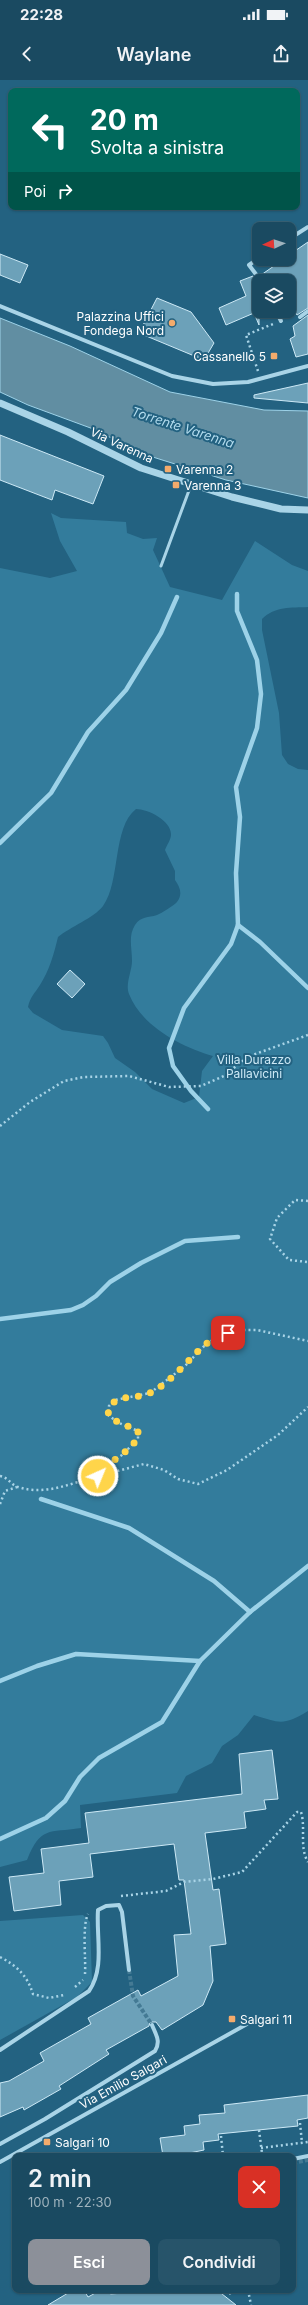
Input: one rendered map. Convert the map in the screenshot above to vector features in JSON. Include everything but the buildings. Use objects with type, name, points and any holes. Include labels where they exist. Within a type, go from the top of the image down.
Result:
[{"type":"street","points":[[296,234],[308,227]]},
{"type":"street","points":[[252,263],[249,265],[256,274]]},
{"type":"street","points":[[0,306],[172,376],[213,384],[248,382],[308,366]]},
{"type":"street","points":[[300,317],[308,312]]},
{"type":"street","name":"Via Varenna","points":[[0,403],[68,432],[141,468],[191,485],[281,509],[308,510]]},
{"type":"street","points":[[0,2050],[89,1991],[96,1981],[98,1967],[98,1910],[106,1906],[119,1905],[122,1912],[129,1970]]},
{"type":"street","name":"Via Emilio Salgari","points":[[16,2153],[256,2019]]},
{"type":"street","points":[[0,2144],[46,2119],[155,2051],[158,2045],[158,2039],[152,2025]]},
{"type":"street","name":"Via Emilio Salgari","points":[[0,2162],[12,2155]]},
{"type":"street","points":[[296,2158],[308,2156]]},
{"type":"lane","points":[[161,566],[191,485]]},
{"type":"path","points":[[261,379],[246,335],[280,321]]},
{"type":"path","points":[[0,1126],[30,1102],[64,1081],[84,1077],[129,1076],[169,1087],[201,1086],[224,1076],[247,1057],[308,1035]]},
{"type":"path","points":[[308,1201],[295,1200],[277,1218],[270,1239],[289,1260],[308,1262]]},
{"type":"path","points":[[98,1476],[100,1469],[122,1455],[138,1439],[138,1430],[119,1423],[108,1415],[109,1406],[115,1400],[150,1393],[185,1366],[207,1343],[228,1333],[240,1330],[257,1330],[308,1341]]},
{"type":"path","points":[[0,1504],[5,1491],[17,1487],[50,1490],[144,1464],[164,1470],[178,1479],[198,1484],[227,1470],[278,1435],[308,1407]]},
{"type":"path","points":[[0,1476],[5,1477],[17,1487]]},
{"type":"path","points":[[116,1896],[166,1891],[184,1882],[211,1879],[242,1872],[297,1812],[301,1812],[304,1821],[305,1856],[308,1862]]},
{"type":"path","points":[[0,1957],[10,1962],[28,1979],[33,1994],[49,1998],[65,1995],[85,1979],[85,1929],[88,1913]]},
{"type":"path","points":[[300,2124],[302,2143]]},
{"type":"path","points":[[260,2130],[262,2153]]},
{"type":"path","points":[[221,2136],[223,2153]]},
{"type":"path","points":[[261,2148],[308,2142]]},
{"type":"path","points":[[249,2293],[251,2305]]},
{"type":"green space","name":"Villa Durazzo Pallavicini","points":[[51,513],[61,518],[126,522],[127,533],[143,539],[157,538],[153,550],[170,587],[222,600],[255,541],[292,565],[308,571],[308,607],[284,608],[272,612],[262,619],[262,630],[279,713],[282,755],[288,764],[298,769],[308,770],[308,1711],[293,1719],[281,1722],[254,1715],[238,1735],[222,1746],[212,1763],[186,1776],[177,1793],[80,1805],[81,1828],[47,1833],[37,1841],[27,1860],[0,1867],[0,568],[50,578],[77,571],[60,541]],"holes":[[[136,809],[153,814],[168,825],[171,837],[165,850],[175,871],[175,880],[179,888],[180,896],[177,902],[162,913],[142,919],[135,925],[131,938],[132,961],[128,990],[135,1006],[153,1026],[176,1041],[213,1056],[202,1071],[199,1097],[184,1103],[152,1089],[135,1072],[115,1058],[103,1036],[62,1030],[33,1013],[28,1007],[31,998],[49,968],[58,937],[94,914],[103,906],[109,895],[123,829],[128,818]]]},
{"type":"green space","points":[[83,1915],[90,1922],[92,1982],[77,1997],[0,2040],[0,1921]]},
{"type":"water","name":"Torrente Varenna","points":[[0,318],[70,346],[170,392],[264,410],[308,411],[308,498],[226,480],[140,453],[96,430],[28,405],[0,392]]},
{"type":"waterway","points":[[208,1109],[191,1091],[173,1066],[169,1048],[184,1008],[231,944],[238,925],[236,873],[240,817],[236,787],[257,728],[261,694],[257,660],[237,611],[237,594]]},
{"type":"waterway","points":[[0,843],[51,793],[88,732],[126,690],[161,633],[177,597]]},
{"type":"waterway","points":[[238,925],[260,942],[308,988]]},
{"type":"waterway","points":[[0,1319],[71,1310],[83,1305],[96,1296],[110,1282],[141,1263],[185,1241],[238,1237]]},
{"type":"waterway","points":[[41,1499],[129,1528],[214,1581],[250,1612]]},
{"type":"waterway","points":[[0,1839],[46,1818],[65,1801],[80,1777],[99,1758],[162,1722],[200,1661],[250,1612],[308,1566]]},
{"type":"waterway","points":[[0,1681],[37,1666],[76,1654],[200,1661]]},
{"type":"tunnel","points":[[129,1970],[133,1996],[152,2025]]},
{"type":"tunnel","points":[[296,2162],[308,2160]]},
{"type":"place","name":"Palazzina Uffici Fondega Nord","points":[[172,323]]},
{"type":"place","name":"Cassanello 5","points":[[274,356]]},
{"type":"place","name":"Varenna 2","points":[[168,469]]},
{"type":"place","name":"Varenna 3","points":[[176,485]]},
{"type":"place","name":"Salgari 11","points":[[232,2019]]},
{"type":"place","name":"Salgari 10","points":[[47,2142]]},
{"type":"route","points":[[98,1476],[100,1469],[122,1455],[129,1446],[138,1439],[138,1430],[119,1423],[108,1415],[109,1406],[115,1400],[150,1393],[185,1366],[207,1343],[228,1333]]}]
